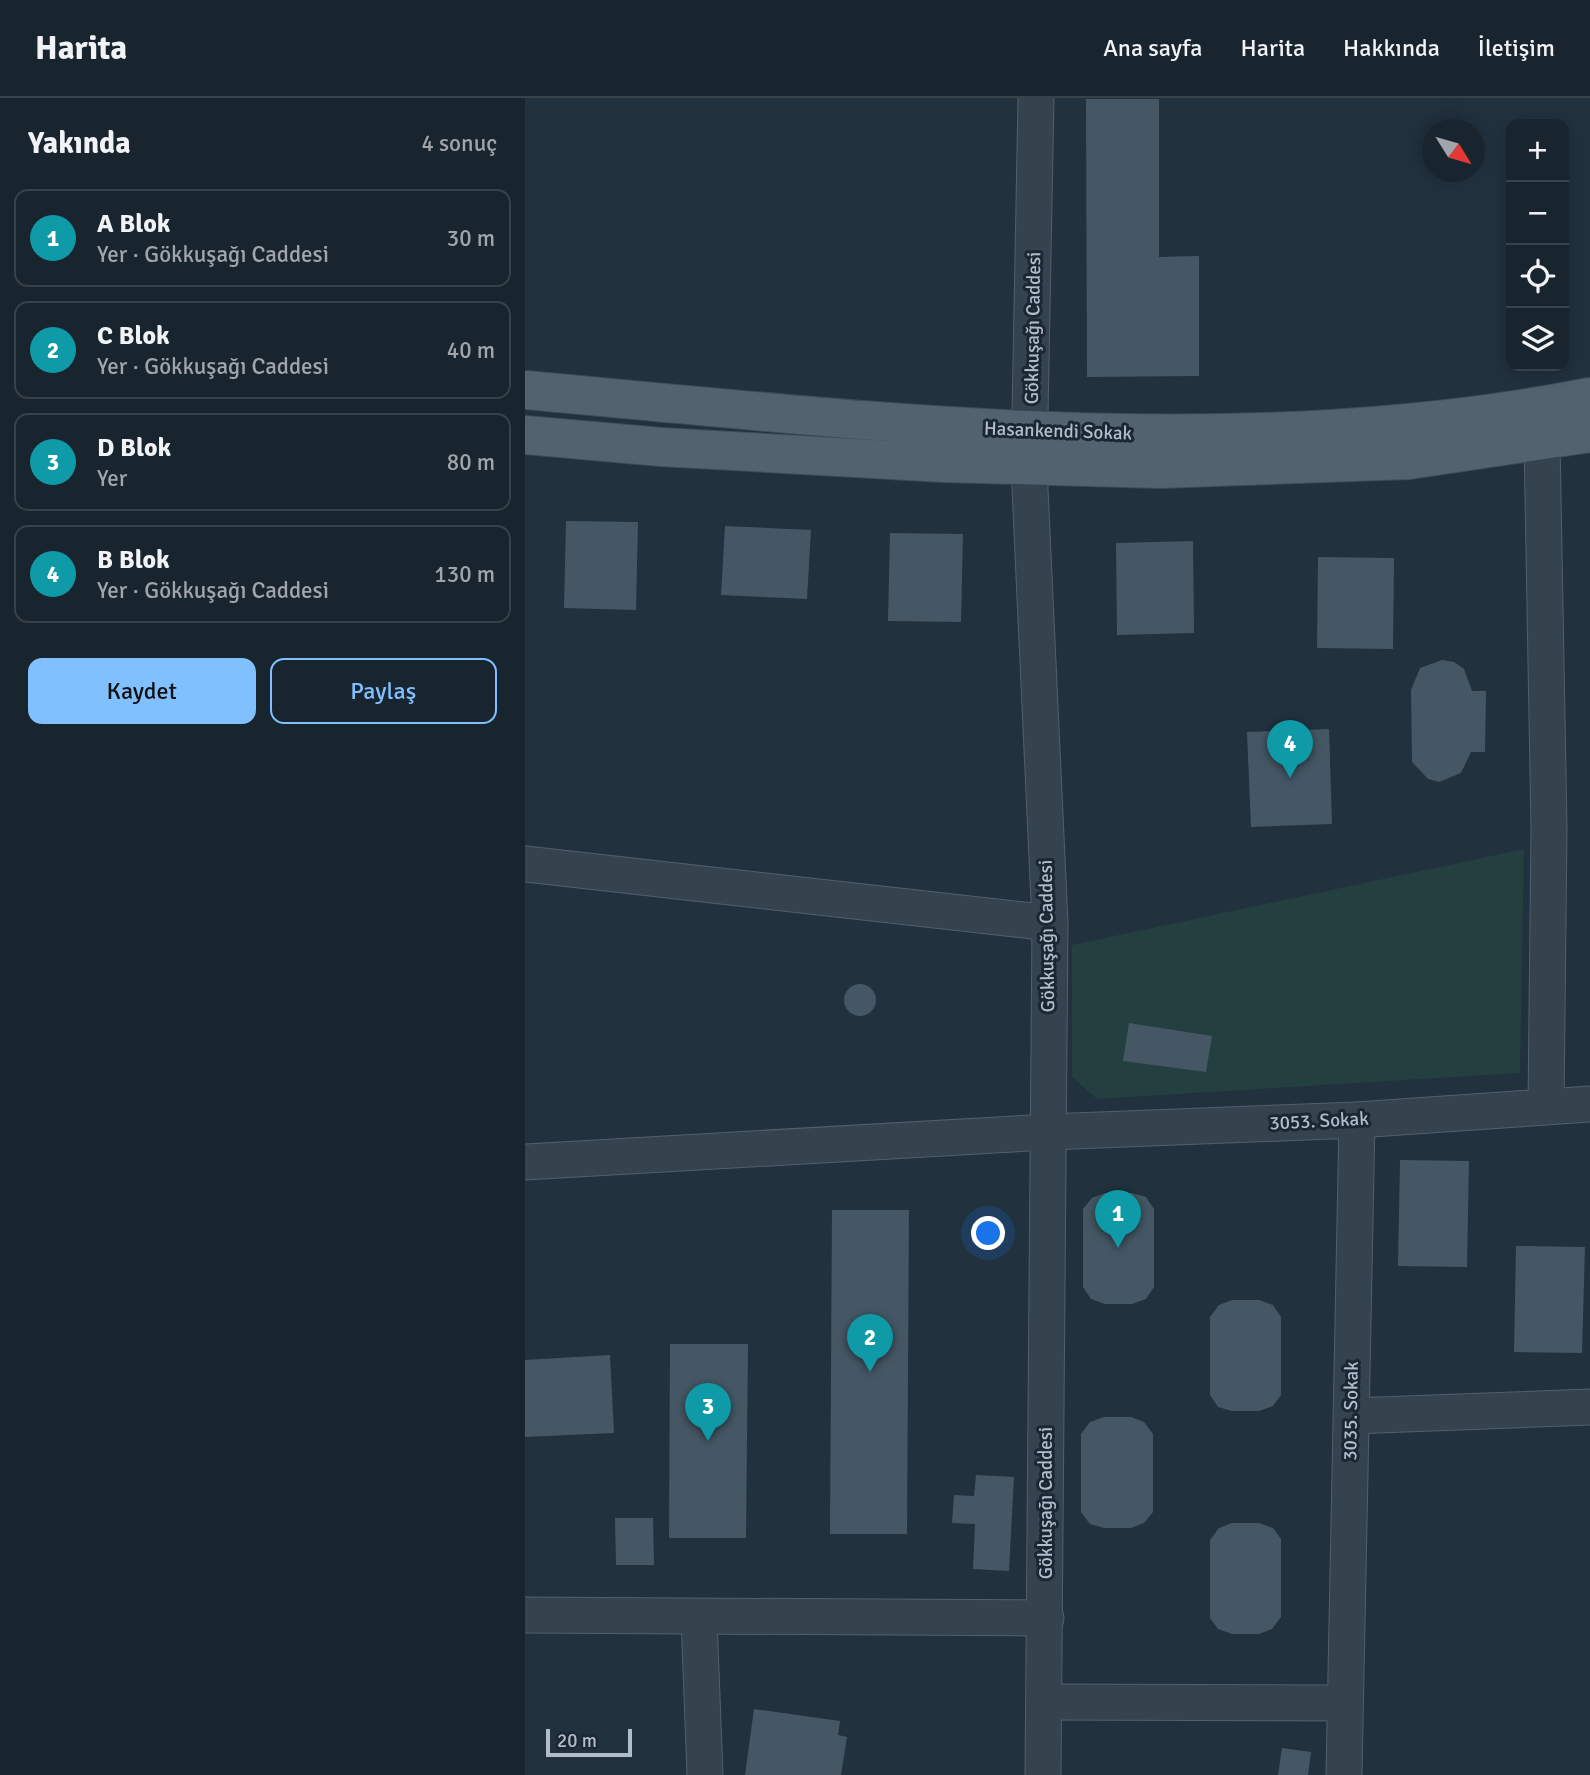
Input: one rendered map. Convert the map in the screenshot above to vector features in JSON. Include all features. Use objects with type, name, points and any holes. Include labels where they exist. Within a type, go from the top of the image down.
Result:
[{"type":"main road","name":"Hasankendi Sokak","points":[[525,390],[886,423],[1160,469],[1335,465],[1409,460],[1590,433]]},
{"type":"main road","name":"Hasankendi Sokak","points":[[525,435],[675,448],[1029,449],[1211,433],[1394,425],[1531,408],[1590,397]]},
{"type":"street","name":"Gökkuşağı Caddesi","points":[[1036,98],[1029,449],[1050,923],[1043,1775]]},
{"type":"street","points":[[1542,441],[1549,828],[1546,1107]]},
{"type":"street","points":[[525,864],[1050,923]]},
{"type":"street","name":"3053. Sokak","points":[[525,1162],[1048,1132],[1357,1120],[1590,1104]]},
{"type":"street","name":"3035. Sokak","points":[[1344,1775],[1357,1120]]},
{"type":"street","points":[[1352,1416],[1590,1407]]},
{"type":"street","points":[[525,1615],[1046,1618]]},
{"type":"street","points":[[699,1618],[705,1775]]},
{"type":"street","points":[[1044,1702],[1344,1703]]},
{"type":"green space","points":[[1524,849],[1520,1073],[1097,1099],[1072,1077],[1072,945]]},
{"type":"building","points":[[1086,99],[1159,99],[1159,257],[1199,256],[1199,376],[1087,377]]},
{"type":"building","points":[[566,521],[638,522],[636,610],[564,608]]},
{"type":"building","points":[[725,526],[811,530],[807,599],[721,595]]},
{"type":"building","points":[[890,533],[963,534],[961,622],[888,621]]},
{"type":"building","points":[[1193,541],[1194,633],[1117,635],[1116,543]]},
{"type":"building","points":[[1318,557],[1394,558],[1393,649],[1317,648]]},
{"type":"building","points":[[1442,660],[1454,662],[1464,669],[1472,691],[1486,691],[1485,752],[1471,752],[1461,773],[1439,782],[1428,779],[1412,762],[1411,690],[1420,668]]},
{"type":"building","points":[[1329,729],[1332,824],[1251,827],[1247,732]]},
{"type":"building","points":[[860,984],[871,989],[876,1000],[871,1011],[860,1016],[849,1011],[844,1000],[849,989]]},
{"type":"building","points":[[1129,1023],[1212,1036],[1206,1072],[1123,1061]]},
{"type":"building","points":[[1400,1160],[1469,1161],[1467,1267],[1398,1266]]},
{"type":"building","points":[[1105,1193],[1132,1193],[1146,1197],[1154,1209],[1154,1287],[1146,1299],[1132,1304],[1105,1304],[1091,1299],[1083,1287],[1083,1209],[1092,1198]]},
{"type":"building","points":[[832,1210],[909,1210],[907,1534],[830,1534]]},
{"type":"building","points":[[1516,1246],[1585,1247],[1582,1353],[1514,1352]]},
{"type":"building","points":[[1232,1300],[1259,1300],[1273,1305],[1281,1317],[1281,1395],[1273,1406],[1259,1411],[1232,1411],[1218,1407],[1210,1395],[1210,1317],[1219,1305]]},
{"type":"building","points":[[670,1344],[748,1344],[746,1538],[669,1538]]},
{"type":"building","points":[[610,1355],[614,1433],[525,1437],[525,1360]]},
{"type":"building","points":[[1104,1417],[1131,1417],[1144,1422],[1153,1434],[1153,1512],[1144,1523],[1131,1528],[1104,1528],[1090,1524],[1081,1512],[1081,1434],[1090,1422]]},
{"type":"building","points":[[976,1475],[1014,1477],[1009,1571],[973,1569],[975,1524],[952,1523],[954,1495],[974,1496]]},
{"type":"building","points":[[615,1518],[653,1518],[654,1565],[616,1565]]},
{"type":"building","points":[[1232,1523],[1259,1523],[1273,1528],[1281,1539],[1281,1617],[1272,1629],[1259,1634],[1232,1634],[1218,1629],[1210,1618],[1210,1540],[1219,1528]]},
{"type":"building","points":[[754,1709],[840,1721],[838,1735],[847,1737],[841,1775],[745,1775]]},
{"type":"building","points":[[1282,1748],[1311,1752],[1308,1775],[1278,1775]]},
{"type":"place","name":"B Blok","points":[[1290,778]]},
{"type":"place","name":"A Blok","points":[[1118,1248]]},
{"type":"place","name":"C Blok","points":[[870,1372]]},
{"type":"place","name":"D Blok","points":[[708,1441]]}]
